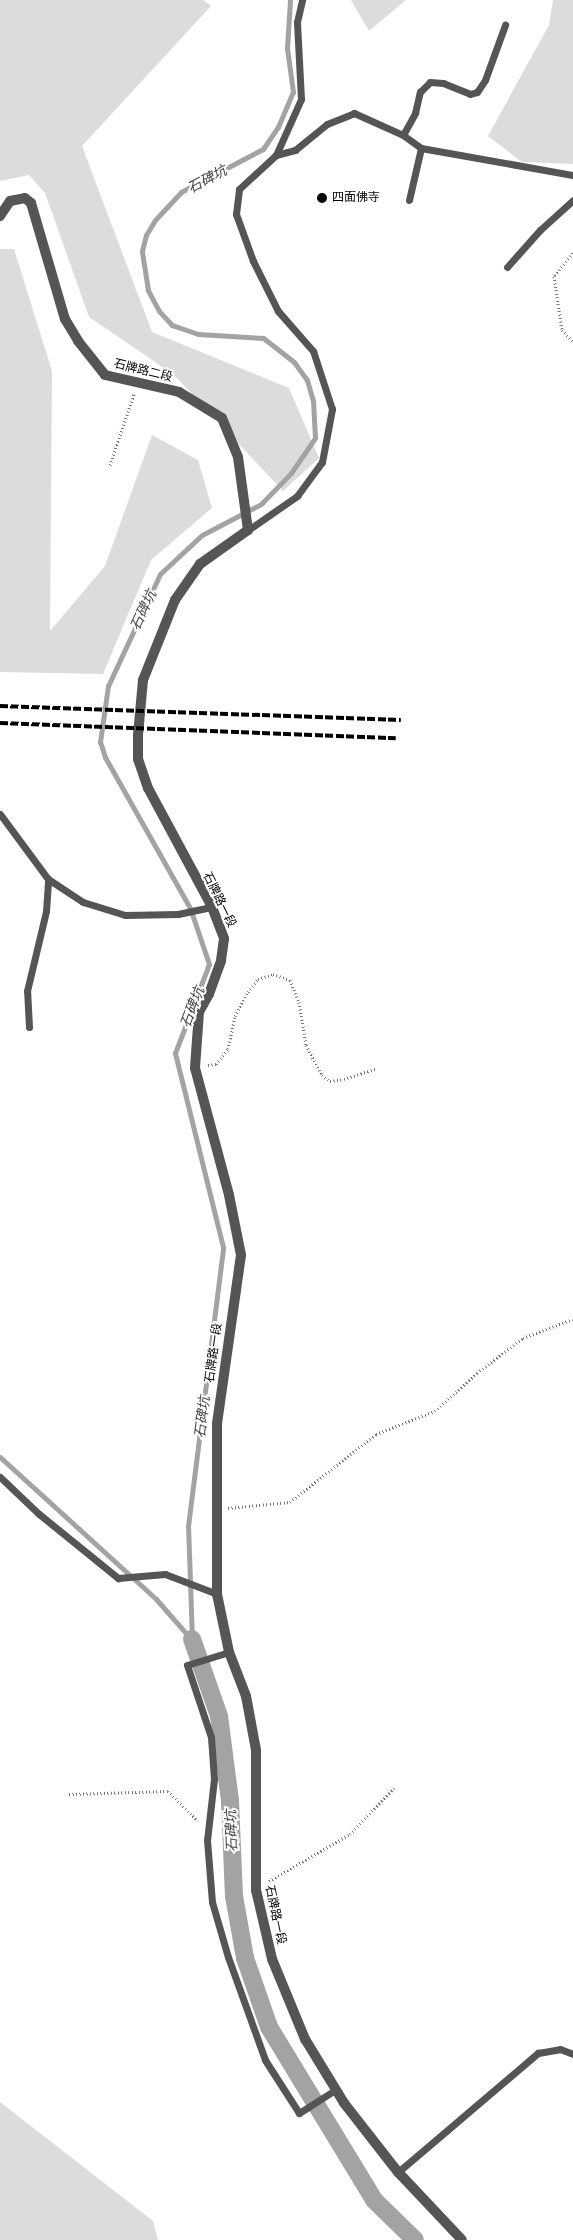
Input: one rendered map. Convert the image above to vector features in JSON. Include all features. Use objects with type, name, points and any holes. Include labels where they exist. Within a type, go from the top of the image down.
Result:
[{"type":"street","name":"石牌路二段","points":[[0,216],[10,201],[25,198],[31,203],[65,319],[78,341],[105,375],[179,392],[222,418],[238,457],[248,530]]},
{"type":"street","name":"石牌路一段","points":[[248,530],[200,564],[175,600],[143,680],[138,759],[148,788],[212,907],[224,938],[218,969],[199,1012],[195,1068],[229,1195],[241,1255],[217,1422],[215,1509],[217,1594],[229,1652],[246,1696],[256,1750],[256,1890],[272,1959],[305,2039],[335,2090],[398,2172],[462,2240]]},
{"type":"lane","points":[[248,530],[297,496],[322,462],[332,409],[314,351],[278,311],[253,261],[236,214],[239,189],[276,155],[301,99],[297,22],[302,0]]},
{"type":"lane","points":[[403,135],[415,113],[420,92],[430,82],[442,83],[470,94],[477,92],[485,80],[505,25]]},
{"type":"lane","points":[[276,155],[295,150],[327,124],[354,113],[403,135],[421,148],[573,175]]},
{"type":"lane","points":[[410,200],[421,148]]},
{"type":"lane","points":[[508,267],[540,230],[573,200]]},
{"type":"lane","points":[[0,814],[48,879],[83,902],[125,915],[178,914],[212,907]]},
{"type":"lane","points":[[29,1027],[27,991],[46,911],[48,879]]},
{"type":"lane","points":[[0,1477],[39,1514],[118,1578],[165,1574],[217,1594]]},
{"type":"lane","points":[[229,1652],[187,1665],[211,1737],[214,1779],[208,1832],[212,1902],[228,1958],[265,2060],[299,2113],[335,2090]]},
{"type":"lane","points":[[398,2172],[538,2053],[560,2048],[573,2054]]},
{"type":"path","points":[[573,253],[554,276],[562,330],[573,342]]},
{"type":"path","points":[[110,465],[138,384]]},
{"type":"path","points":[[195,1068],[216,1064],[228,1049],[235,1016],[248,992],[258,979],[273,974],[290,980],[299,1002],[306,1044],[322,1076],[330,1080],[344,1079],[375,1070]]},
{"type":"path","points":[[215,1509],[290,1502],[376,1434],[435,1411],[477,1372],[523,1338],[573,1319]]},
{"type":"path","points":[[256,1890],[350,1834],[395,1787]]},
{"type":"path","points":[[69,1794],[168,1791],[178,1798],[208,1832]]},
{"type":"shaded area","points":[[0,0],[203,0],[211,6],[82,146],[152,332],[289,388],[319,458],[283,491],[174,375],[89,317],[45,193],[29,175],[0,181]]},
{"type":"shaded area","points":[[351,0],[406,0],[369,31]]},
{"type":"shaded area","points":[[553,0],[573,0],[573,164],[522,162],[488,136],[549,25]]},
{"type":"shaded area","points":[[0,249],[14,249],[52,371],[50,631],[105,566],[152,435],[198,460],[212,508],[151,560],[103,674],[0,672]]},
{"type":"shaded area","points":[[0,2102],[153,2221],[158,2240],[0,2240]]},
{"type":"waterway","name":"石碑坑","points":[[192,1639],[188,1526],[223,1247],[175,1053],[209,964],[190,908],[105,757],[100,742],[108,686],[160,574],[202,535],[261,504],[291,473],[315,438],[313,401],[307,380],[294,362],[263,338],[198,334],[172,325],[159,311],[148,290],[142,251],[146,235],[155,220],[181,192],[263,149],[278,127],[293,92],[287,48],[290,0]]},
{"type":"waterway","points":[[0,1457],[156,1599],[191,1639]]},
{"type":"waterway","name":"石碑坑","points":[[192,1639],[219,1716],[230,1801],[234,1896],[245,1958],[269,2027],[374,2200],[415,2240]]},
{"type":"railway","points":[[0,706],[401,720]]},
{"type":"railway","points":[[0,723],[396,738]]},
{"type":"place","name":"四面佛寺","points":[[322,198]]}]
